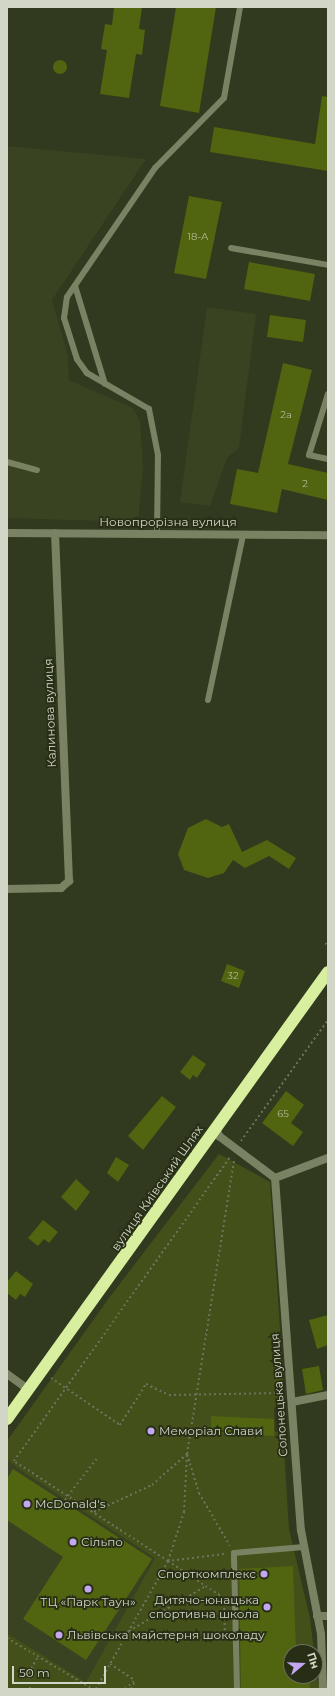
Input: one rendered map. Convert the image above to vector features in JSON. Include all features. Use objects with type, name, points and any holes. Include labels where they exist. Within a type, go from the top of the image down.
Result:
[{"type":"highway","name":"вулиця Київський Шлях","points":[[7,1419],[328,972]]},
{"type":"street","name":"Новопрорізна вулиця","points":[[7,533],[328,536]]},
{"type":"street","name":"Калинова вулиця","points":[[7,889],[61,888],[69,881],[55,533]]},
{"type":"street","points":[[216,1128],[218,1136],[276,1178],[328,1158]]},
{"type":"street","name":"Солонецька вулиця","points":[[276,1178],[291,1397],[304,1547],[317,1616],[323,1689]]},
{"type":"street","points":[[7,1374],[28,1389]]},
{"type":"street","points":[[291,1397],[328,1395]]},
{"type":"street","points":[[317,1616],[328,1616]]},
{"type":"lane","points":[[157,534],[158,455],[149,409],[87,373],[77,359],[64,318],[67,296],[154,168],[224,98],[240,7]]},
{"type":"lane","points":[[231,248],[328,265]]},
{"type":"lane","points":[[75,286],[105,384]]},
{"type":"lane","points":[[328,394],[309,455],[328,459]]},
{"type":"lane","points":[[7,462],[37,470]]},
{"type":"lane","points":[[208,700],[243,535]]},
{"type":"lane","points":[[237,1689],[234,1553],[304,1547]]},
{"type":"path","points":[[226,1643],[224,1598],[14,1461],[328,1020]]},
{"type":"path","points":[[7,1638],[94,1689],[110,1664],[168,1561],[184,1512],[187,1454],[198,1396],[236,1148]]},
{"type":"path","points":[[41,1371],[120,1425],[146,1384],[169,1395],[291,1397]]},
{"type":"path","points":[[94,1512],[152,1485],[187,1454]]},
{"type":"path","points":[[168,1561],[234,1553],[199,1493],[187,1454]]},
{"type":"path","points":[[66,1500],[98,1457]]},
{"type":"path","points":[[128,1632],[206,1586]]},
{"type":"path","points":[[30,1689],[29,1673],[38,1656]]},
{"type":"path","points":[[110,1664],[136,1680]]},
{"type":"path","points":[[125,1689],[136,1680]]},
{"type":"path","points":[[131,1689],[136,1680]]},
{"type":"shaded area","points":[[7,146],[146,159],[52,300],[68,355],[69,380],[133,408],[140,421],[143,467],[138,522],[7,518]]},
{"type":"shaded area","points":[[207,307],[256,314],[239,448],[227,458],[210,506],[180,502]]},
{"type":"shaded area","points":[[219,1154],[270,1182],[285,1403],[274,1408],[275,1432],[283,1433],[289,1529],[310,1618],[313,1644],[283,1644],[283,1684],[328,1684],[328,1689],[7,1689],[7,1633],[86,1682],[155,1558],[19,1469],[7,1459],[7,1441],[109,1298]]},
{"type":"shaded area","name":"ТЦ «Парк Таун»","points":[[7,1459],[155,1558],[86,1682],[7,1633]]},
{"type":"building","points":[[114,7],[142,7],[139,29],[145,30],[142,55],[136,54],[129,98],[100,94],[107,50],[101,49],[105,24],[112,25]]},
{"type":"building","points":[[176,7],[216,7],[199,113],[160,106]]},
{"type":"building","points":[[57,60],[63,60],[67,64],[67,70],[63,74],[57,74],[53,70],[53,64]]},
{"type":"building","points":[[322,96],[328,97],[328,171],[210,152],[214,127],[315,144]]},
{"type":"building","points":[[189,196],[222,202],[206,279],[174,273]]},
{"type":"building","points":[[249,262],[315,274],[310,301],[244,289]]},
{"type":"building","points":[[270,315],[306,320],[303,342],[267,337]]},
{"type":"building","points":[[283,363],[312,370],[288,464],[328,473],[328,500],[282,489],[277,513],[230,504],[237,469],[258,473]]},
{"type":"building","points":[[206,819],[222,827],[229,824],[242,852],[267,840],[296,858],[289,869],[269,856],[245,868],[233,860],[224,873],[208,878],[184,870],[178,854],[188,828]]},
{"type":"building","points":[[227,964],[245,971],[239,988],[221,981]]},
{"type":"building","points":[[193,1055],[206,1064],[197,1078],[193,1075],[190,1080],[180,1072]]},
{"type":"building","points":[[286,1091],[304,1105],[291,1123],[303,1132],[293,1146],[262,1123]]},
{"type":"building","points":[[162,1096],[176,1107],[143,1150],[128,1136]]},
{"type":"building","points":[[116,1157],[129,1165],[118,1182],[107,1173]]},
{"type":"building","points":[[76,1179],[90,1192],[76,1211],[61,1197]]},
{"type":"building","points":[[43,1220],[58,1232],[49,1243],[44,1239],[38,1246],[28,1238]]},
{"type":"building","points":[[16,1271],[33,1284],[25,1297],[20,1294],[16,1300],[7,1293],[7,1282]]},
{"type":"building","points":[[328,1315],[328,1345],[317,1349],[309,1320]]},
{"type":"building","points":[[319,1366],[323,1390],[306,1394],[302,1369]]},
{"type":"building","points":[[211,1416],[274,1419],[274,1436],[211,1433]]},
{"type":"building","name":"ТЦ «Парк Таун»","points":[[13,1469],[152,1559],[86,1660],[23,1619],[63,1557],[7,1520],[7,1479]]},
{"type":"building","name":"Дитячо-юнацька спортивна школа","points":[[293,1566],[296,1644],[283,1644],[283,1684],[310,1684],[310,1689],[241,1689],[239,1569]]},
{"type":"place","name":"Mеморіал Слави","points":[[151,1431]]},
{"type":"place","name":"McDonald's","points":[[27,1504]]},
{"type":"place","name":"Сільпо","points":[[73,1542]]},
{"type":"place","name":"Спорткомплекс","points":[[264,1574]]},
{"type":"place","name":"ТЦ «Парк Таун»","points":[[88,1589]]},
{"type":"place","name":"Дитячо-юнацька спортивна школа","points":[[267,1607]]},
{"type":"place","name":"Львівська майстерня шоколаду","points":[[59,1635]]}]
